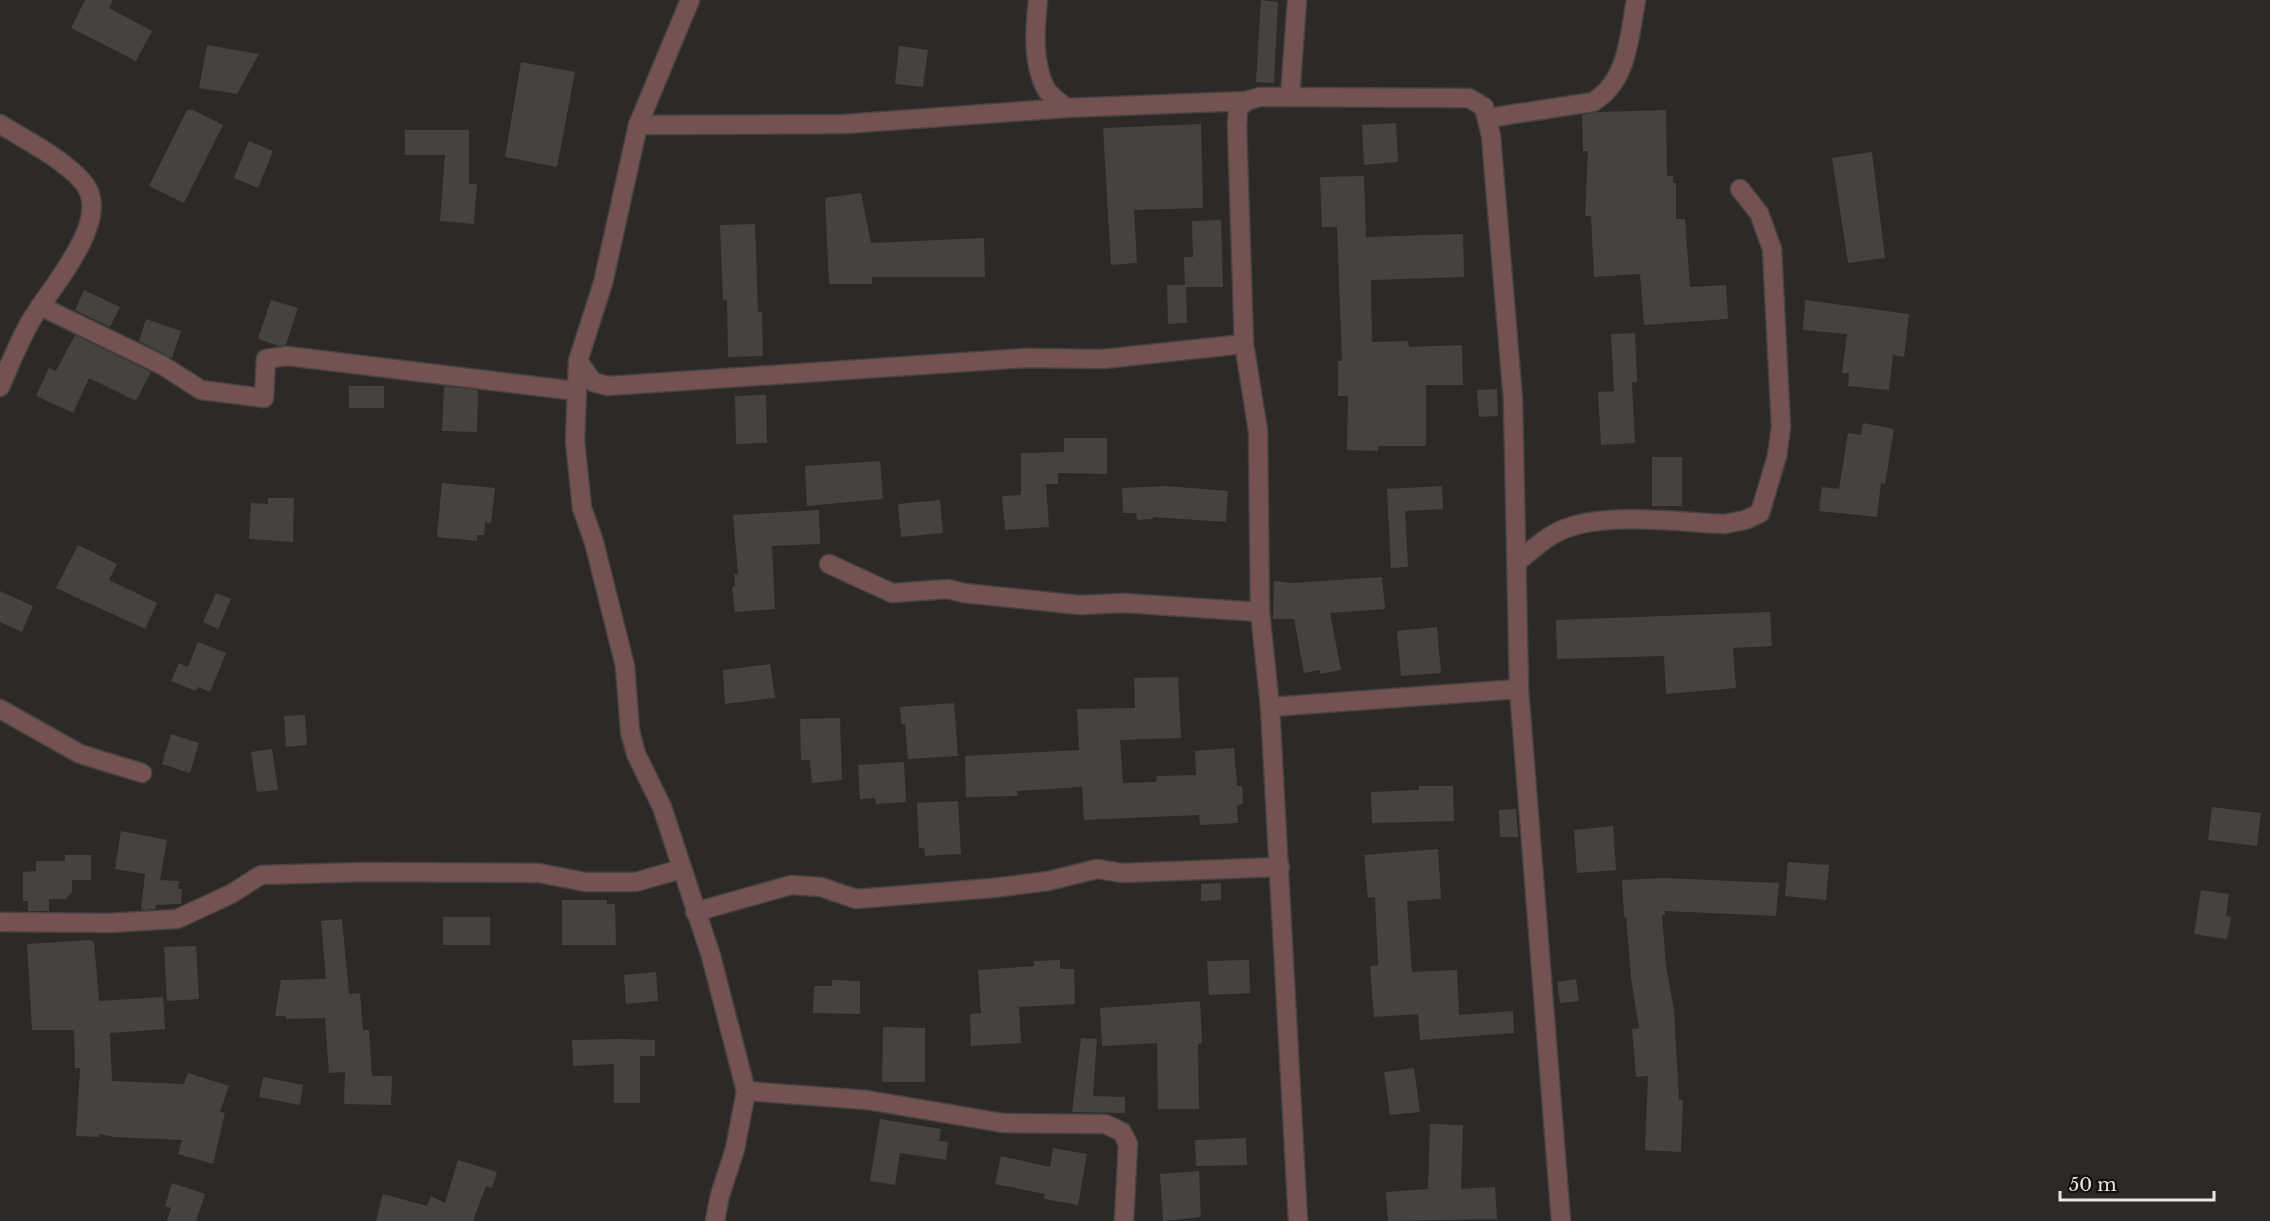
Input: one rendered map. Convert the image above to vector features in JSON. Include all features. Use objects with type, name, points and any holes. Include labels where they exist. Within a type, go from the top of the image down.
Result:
[{"type":"street","points":[[690,0],[638,125],[603,283],[578,361],[577,480],[625,666],[630,731],[636,754],[662,807],[711,956],[746,1091],[735,1149],[720,1195],[715,1221]]},
{"type":"street","points":[[1038,0],[1035,27],[1039,69],[1047,90],[1066,108]]},
{"type":"street","points":[[1290,98],[1297,0]]},
{"type":"street","points":[[1488,118],[1593,102],[1606,94],[1618,80],[1636,0]]},
{"type":"street","points":[[638,125],[845,124],[1066,108],[1246,101],[1260,98],[1469,98],[1484,107],[1488,118],[1513,400],[1519,689],[1561,1221]]},
{"type":"street","points":[[1246,101],[1238,109],[1237,126],[1244,344],[1258,431],[1260,612],[1270,707],[1280,867],[1298,1221]]},
{"type":"street","points":[[0,124],[65,166],[85,183],[90,200],[90,221],[84,240],[29,323],[0,387]]},
{"type":"street","points":[[1516,562],[1549,537],[1569,527],[1600,520],[1725,524],[1745,520],[1760,513],[1777,456],[1781,427],[1772,249],[1759,213],[1740,189]]},
{"type":"street","points":[[40,306],[162,365],[201,390],[264,398],[266,359],[287,356],[576,391]]},
{"type":"street","points":[[578,361],[593,382],[608,386],[1026,358],[1102,359],[1244,344]]},
{"type":"street","points":[[829,564],[892,593],[948,589],[964,593],[1080,605],[1124,603],[1260,612]]},
{"type":"street","points":[[1270,707],[1519,689]]},
{"type":"street","points":[[0,709],[80,754],[142,773]]},
{"type":"street","points":[[695,912],[791,885],[821,887],[856,899],[993,888],[1048,880],[1097,869],[1122,873],[1280,867]]},
{"type":"street","points":[[0,922],[109,922],[177,919],[231,894],[261,875],[365,872],[539,873],[585,882],[636,882],[681,869]]},
{"type":"street","points":[[746,1091],[867,1100],[1002,1123],[1105,1124],[1122,1132],[1128,1144],[1124,1221]]},
{"type":"building","points":[[85,0],[113,0],[109,8],[152,31],[136,61],[71,28]]},
{"type":"building","points":[[1261,0],[1278,2],[1274,83],[1256,82]]},
{"type":"building","points":[[207,45],[259,54],[237,94],[199,88]]},
{"type":"building","points":[[899,46],[928,50],[923,87],[895,84]]},
{"type":"building","points":[[521,62],[575,72],[557,167],[505,157]]},
{"type":"building","points":[[187,110],[193,110],[223,125],[184,203],[149,186]]},
{"type":"building","points":[[1666,110],[1667,176],[1673,176],[1673,183],[1676,183],[1676,219],[1685,219],[1690,287],[1726,285],[1728,319],[1644,325],[1640,274],[1594,277],[1591,216],[1585,216],[1588,151],[1583,151],[1582,115],[1598,112]]},
{"type":"building","points":[[1396,123],[1398,162],[1364,165],[1362,125]]},
{"type":"building","points":[[1201,124],[1203,208],[1134,210],[1137,263],[1111,265],[1103,128]]},
{"type":"building","points":[[405,130],[469,130],[469,184],[477,184],[474,224],[440,221],[445,155],[405,155]]},
{"type":"building","points":[[249,141],[273,151],[258,188],[234,178]]},
{"type":"building","points":[[1872,152],[1885,258],[1848,263],[1832,158]]},
{"type":"building","points":[[1364,176],[1366,237],[1463,234],[1464,277],[1371,280],[1372,342],[1408,341],[1409,347],[1462,345],[1463,385],[1426,385],[1426,446],[1378,446],[1378,451],[1347,450],[1348,396],[1338,396],[1338,361],[1342,361],[1337,227],[1322,227],[1320,177]]},
{"type":"building","points":[[861,193],[871,243],[984,238],[985,277],[872,277],[872,284],[829,284],[825,198]]},
{"type":"building","points":[[1221,220],[1223,287],[1186,287],[1187,323],[1168,324],[1167,285],[1185,285],[1184,257],[1193,257],[1192,221]]},
{"type":"building","points":[[755,224],[758,312],[762,312],[763,356],[728,357],[727,300],[723,300],[720,225]]},
{"type":"building","points":[[84,290],[120,307],[110,327],[75,310]]},
{"type":"building","points":[[271,300],[298,308],[286,345],[279,346],[258,339]]},
{"type":"building","points":[[1805,300],[1909,314],[1904,357],[1893,355],[1889,390],[1848,386],[1849,373],[1842,373],[1847,334],[1803,330]]},
{"type":"building","points":[[146,319],[181,331],[172,358],[139,341]]},
{"type":"building","points":[[1635,333],[1637,382],[1632,382],[1635,443],[1601,445],[1598,392],[1614,391],[1611,334]]},
{"type":"building","points":[[75,335],[151,372],[136,401],[89,378],[73,413],[36,396],[49,368],[56,371]]},
{"type":"building","points":[[349,386],[384,386],[384,408],[349,408]]},
{"type":"building","points":[[444,386],[478,390],[477,432],[442,431]]},
{"type":"building","points":[[1497,389],[1498,416],[1479,417],[1477,390]]},
{"type":"building","points":[[766,395],[767,443],[736,444],[735,396]]},
{"type":"building","points":[[1863,423],[1894,429],[1885,484],[1881,483],[1877,517],[1819,511],[1822,487],[1839,489],[1848,433],[1861,435]]},
{"type":"building","points":[[1064,438],[1107,438],[1107,474],[1058,473],[1058,484],[1046,484],[1049,527],[1005,530],[1002,496],[1021,495],[1021,453],[1064,452]]},
{"type":"building","points":[[1652,457],[1682,457],[1682,506],[1652,506]]},
{"type":"building","points":[[880,461],[883,499],[807,506],[805,466]]},
{"type":"building","points":[[442,483],[495,488],[491,523],[485,522],[484,535],[477,535],[477,541],[437,537]]},
{"type":"building","points":[[1166,486],[1228,491],[1226,522],[1153,517],[1153,519],[1137,520],[1136,513],[1123,513],[1122,488]]},
{"type":"building","points":[[1442,486],[1443,509],[1405,511],[1408,567],[1391,568],[1387,489]]},
{"type":"building","points":[[268,498],[294,498],[293,542],[249,539],[251,503],[268,504]]},
{"type":"building","points":[[940,500],[943,533],[901,537],[898,504]]},
{"type":"building","points":[[819,510],[820,544],[772,546],[775,609],[735,612],[732,587],[735,586],[734,574],[738,574],[733,515]]},
{"type":"building","points":[[78,545],[117,564],[109,580],[157,603],[145,629],[56,588]]},
{"type":"building","points":[[1382,577],[1385,609],[1330,613],[1341,670],[1320,674],[1320,670],[1304,673],[1294,619],[1273,619],[1274,581],[1291,583]]},
{"type":"building","points":[[0,591],[33,606],[22,632],[0,622]]},
{"type":"building","points":[[216,593],[231,599],[218,629],[203,622]]},
{"type":"building","points":[[1770,612],[1772,646],[1733,648],[1736,688],[1666,694],[1664,656],[1557,659],[1556,620]]},
{"type":"building","points":[[1437,627],[1441,673],[1401,676],[1397,631]]},
{"type":"building","points":[[198,642],[226,653],[210,692],[198,687],[196,691],[171,681],[179,663],[188,667]]},
{"type":"building","points":[[770,664],[775,698],[725,704],[723,670]]},
{"type":"building","points":[[1178,677],[1181,738],[1120,740],[1123,783],[1156,782],[1157,776],[1196,775],[1195,751],[1234,748],[1237,786],[1242,786],[1243,803],[1237,806],[1238,823],[1200,825],[1199,815],[1084,820],[1082,787],[1017,791],[1018,796],[966,797],[965,756],[1079,750],[1077,709],[1135,708],[1134,678]]},
{"type":"building","points":[[954,703],[958,756],[908,759],[905,724],[901,724],[900,707]]},
{"type":"building","points":[[305,715],[307,745],[286,747],[284,716]]},
{"type":"building","points":[[840,718],[842,780],[812,783],[810,760],[801,760],[800,719]]},
{"type":"building","points":[[171,734],[199,743],[190,773],[162,764]]},
{"type":"building","points":[[272,749],[278,790],[257,792],[251,752]]},
{"type":"building","points":[[904,762],[906,802],[876,804],[875,798],[860,799],[858,765]]},
{"type":"building","points":[[1419,786],[1453,786],[1454,821],[1372,823],[1371,792],[1419,790]]},
{"type":"building","points":[[958,801],[961,854],[925,856],[924,848],[919,848],[917,803]]},
{"type":"building","points":[[2212,807],[2261,813],[2257,846],[2208,840]]},
{"type":"building","points":[[1516,809],[1518,837],[1500,837],[1499,810]]},
{"type":"building","points":[[1613,826],[1616,870],[1577,873],[1574,830]]},
{"type":"building","points":[[121,831],[167,840],[160,880],[179,881],[178,889],[182,889],[181,904],[156,905],[155,909],[141,910],[145,874],[115,869]]},
{"type":"building","points":[[1438,849],[1441,899],[1407,901],[1412,972],[1457,970],[1459,1015],[1513,1011],[1514,1033],[1420,1040],[1418,1014],[1374,1017],[1370,966],[1378,965],[1375,897],[1368,898],[1364,855]]},
{"type":"building","points":[[65,855],[91,855],[91,880],[72,880],[72,892],[66,899],[49,899],[49,911],[28,911],[28,901],[23,901],[23,872],[36,871],[36,861],[65,861]]},
{"type":"building","points":[[1788,862],[1829,865],[1826,900],[1785,896]]},
{"type":"building","points":[[1663,878],[1779,883],[1776,916],[1665,911],[1665,915],[1662,915],[1666,966],[1674,1010],[1679,1100],[1683,1100],[1681,1152],[1645,1150],[1648,1076],[1636,1077],[1632,1029],[1639,1028],[1631,978],[1626,917],[1624,917],[1622,880]]},
{"type":"building","points":[[1221,883],[1221,900],[1201,901],[1201,884]]},
{"type":"building","points":[[2201,890],[2229,894],[2226,916],[2231,917],[2227,939],[2194,934]]},
{"type":"building","points":[[562,900],[607,900],[607,904],[615,904],[616,945],[562,945]]},
{"type":"building","points":[[443,917],[490,917],[490,945],[443,945]]},
{"type":"building","points":[[342,919],[349,994],[360,993],[363,1030],[369,1030],[372,1076],[392,1076],[391,1105],[344,1104],[345,1072],[329,1073],[325,1018],[286,1019],[286,1016],[275,1016],[281,980],[326,979],[321,921]]},
{"type":"building","points":[[90,940],[94,942],[99,1001],[163,997],[165,1029],[110,1033],[112,1081],[184,1084],[188,1073],[229,1086],[220,1112],[225,1113],[213,1164],[178,1154],[182,1140],[114,1137],[100,1134],[99,1137],[76,1136],[80,1068],[75,1068],[74,1030],[32,1030],[27,944]]},
{"type":"building","points":[[196,946],[199,999],[167,1001],[164,947]]},
{"type":"building","points":[[1060,960],[1060,969],[1074,969],[1075,1004],[1019,1007],[1021,1043],[971,1046],[970,1014],[981,1013],[978,970],[1034,966],[1034,961]]},
{"type":"building","points":[[1249,960],[1250,993],[1209,995],[1207,961]]},
{"type":"building","points":[[656,972],[658,1001],[626,1004],[624,975]]},
{"type":"building","points":[[1576,979],[1579,1001],[1560,1003],[1557,982]]},
{"type":"building","points":[[832,980],[860,981],[860,1014],[813,1013],[814,986],[832,986]]},
{"type":"building","points":[[1200,1001],[1202,1043],[1198,1044],[1199,1109],[1158,1109],[1157,1043],[1102,1046],[1100,1008]]},
{"type":"building","points":[[883,1027],[925,1028],[925,1082],[882,1082]]},
{"type":"building","points":[[1081,1038],[1097,1039],[1093,1096],[1125,1097],[1125,1113],[1072,1112]]},
{"type":"building","points":[[572,1040],[655,1040],[655,1056],[640,1056],[640,1103],[614,1103],[614,1064],[573,1066]]},
{"type":"building","points":[[1414,1068],[1420,1112],[1390,1115],[1384,1072]]},
{"type":"building","points":[[263,1077],[303,1085],[300,1105],[259,1097]]},
{"type":"building","points":[[880,1119],[941,1129],[939,1141],[948,1142],[946,1160],[900,1153],[895,1185],[870,1181]]},
{"type":"building","points":[[1430,1124],[1463,1125],[1461,1189],[1495,1187],[1497,1219],[1388,1221],[1386,1192],[1428,1189]]},
{"type":"building","points":[[1246,1138],[1247,1165],[1196,1166],[1195,1140]]},
{"type":"building","points":[[1053,1148],[1087,1154],[1078,1205],[1044,1199],[1045,1194],[995,1184],[1001,1156],[1050,1167]]},
{"type":"building","points":[[458,1160],[497,1172],[492,1188],[486,1186],[473,1221],[376,1221],[383,1194],[427,1206],[431,1196],[445,1203]]},
{"type":"building","points":[[1199,1171],[1201,1217],[1163,1221],[1160,1174]]},
{"type":"building","points":[[172,1183],[205,1194],[196,1221],[167,1221],[171,1208],[165,1206]]}]
